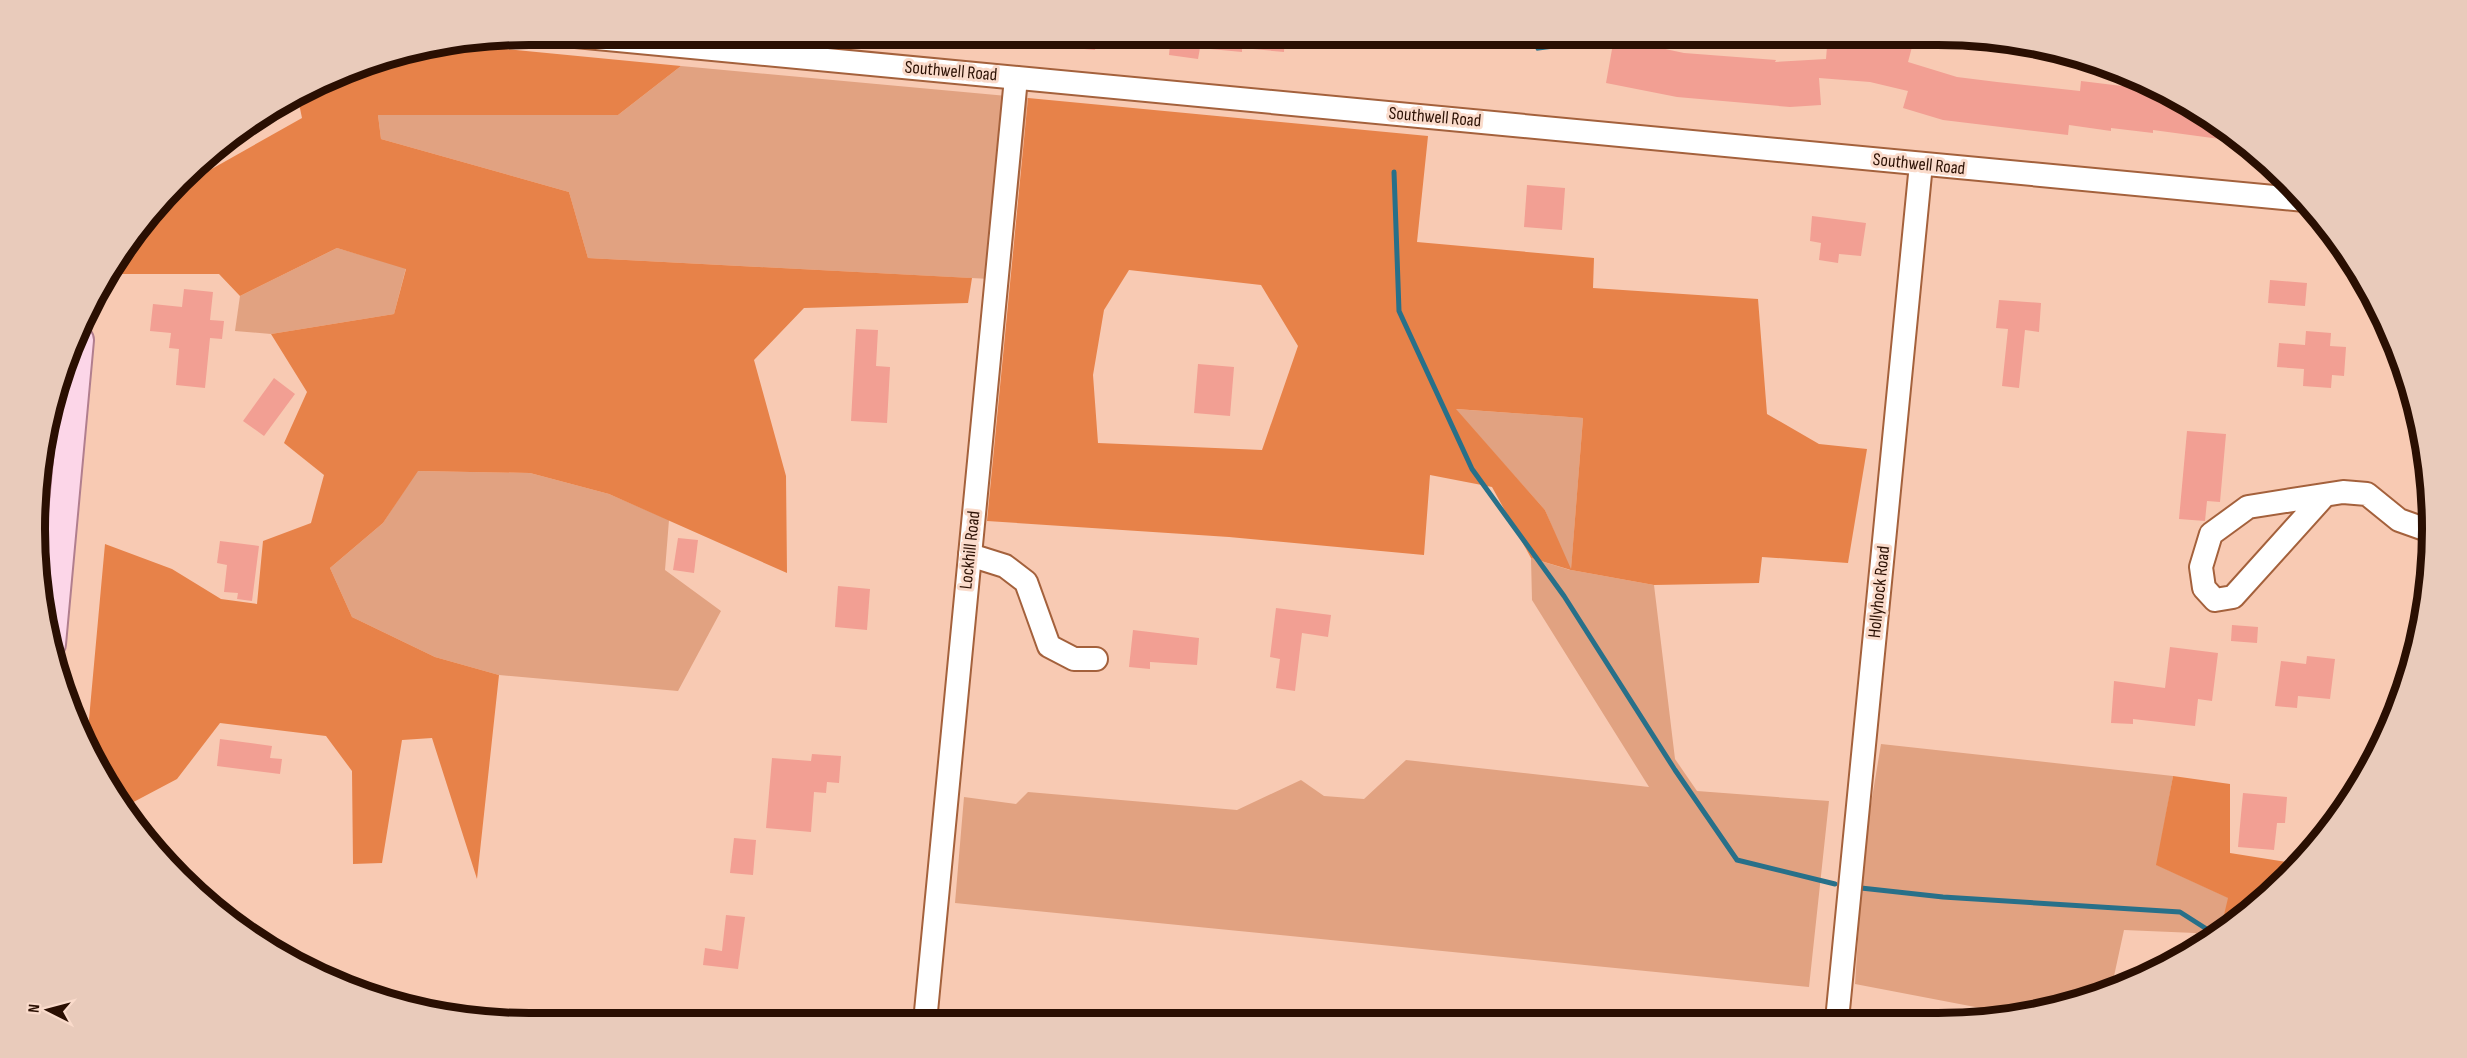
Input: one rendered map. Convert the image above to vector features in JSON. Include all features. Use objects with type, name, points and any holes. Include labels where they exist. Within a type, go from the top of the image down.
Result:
[{"type":"main road","points":[[53,619],[78,356]]},
{"type":"street","name":"Southwell Road","points":[[678,45],[2292,200]]},
{"type":"street","name":"Lockhill Road","points":[[926,1013],[1016,78]]},
{"type":"street","name":"Hollyhock Road","points":[[1838,1013],[1921,164]]},
{"type":"street","points":[[2325,495],[2233,597],[2216,600],[2204,588],[2201,567],[2211,534],[2248,507],[2343,492],[2367,494],[2399,520],[2422,528]]},
{"type":"street","points":[[970,555],[1005,566],[1026,582],[1049,646],[1074,659],[1096,659]]},
{"type":"shaded area","points":[[486,47],[681,66],[618,115],[378,115],[381,139],[569,192],[588,258],[972,278],[968,303],[804,308],[754,360],[786,476],[787,573],[609,494],[530,473],[418,471],[383,523],[330,568],[352,617],[435,657],[499,675],[477,879],[432,738],[402,740],[382,863],[353,864],[352,771],[326,736],[220,723],[177,779],[131,803],[110,771],[88,728],[105,544],[172,569],[221,599],[257,604],[263,541],[311,523],[324,475],[284,443],[307,392],[271,334],[394,314],[406,269],[337,248],[240,296],[219,274],[118,274],[145,234],[200,175],[302,118],[299,104],[344,82],[404,61],[466,49]]},
{"type":"shaded area","points":[[681,66],[1028,98],[1009,280],[588,258],[569,192],[381,139],[378,115],[618,115]]},
{"type":"shaded area","points":[[1028,98],[1428,136],[1417,242],[1594,258],[1593,288],[1758,299],[1767,414],[1819,444],[1867,449],[1848,563],[1762,557],[1759,583],[1654,585],[1571,570],[1531,558],[1492,487],[1430,475],[1424,555],[1229,537],[987,521]],"holes":[[[1129,270],[1261,285],[1298,346],[1262,450],[1098,443],[1093,375],[1104,310]],[[1456,409],[1583,418],[1571,569],[1545,510]]]},
{"type":"shaded area","points":[[337,248],[406,268],[394,314],[271,334],[235,331],[240,296]]},
{"type":"shaded area","points":[[1455,409],[1583,418],[1571,570],[1654,585],[1675,759],[1697,791],[1829,801],[1809,987],[955,903],[964,797],[1016,804],[1028,792],[1237,810],[1301,780],[1324,796],[1364,799],[1406,760],[1649,787],[1532,600],[1531,558],[1570,570],[1545,510]]},
{"type":"shaded area","points":[[417,471],[530,473],[609,494],[669,520],[665,570],[721,611],[678,691],[499,675],[435,657],[352,617],[330,568],[383,523]]},
{"type":"shaded area","points":[[1881,744],[2173,776],[2157,865],[2229,898],[2223,920],[2200,936],[2195,933],[2124,930],[2113,980],[2063,997],[1991,1010],[1855,984],[1864,846]]},
{"type":"shaded area","points":[[2173,776],[2230,784],[2230,853],[2288,862],[2257,893],[2223,920],[2228,898],[2156,865]]},
{"type":"water","points":[[1534,45],[1556,45],[1552,48],[1537,50]]},
{"type":"building","points":[[1040,45],[1096,45],[1095,50]]},
{"type":"building","points":[[1170,45],[1284,45],[1284,52],[1242,48],[1242,52],[1200,48],[1198,59],[1169,55]]},
{"type":"building","points":[[1613,45],[1647,45],[1684,53],[1776,60],[1775,62],[1826,59],[1827,45],[1904,45],[1912,47],[1908,62],[1957,77],[2080,91],[2081,81],[2122,86],[2122,82],[2180,110],[2225,140],[2153,130],[2153,133],[2111,128],[2111,131],[2069,125],[2068,135],[1943,120],[1903,108],[1908,91],[1870,82],[1819,78],[1821,105],[1790,107],[1677,97],[1606,83]]},
{"type":"building","points":[[1527,185],[1565,188],[1562,230],[1524,227]]},
{"type":"building","points":[[1812,216],[1866,223],[1861,256],[1839,254],[1838,263],[1819,260],[1821,243],[1810,241]]},
{"type":"building","points":[[2270,280],[2307,283],[2305,306],[2268,303]]},
{"type":"building","points":[[184,289],[213,292],[210,320],[224,321],[222,339],[210,338],[205,388],[176,385],[179,349],[169,348],[171,333],[150,331],[153,304],[182,307]]},
{"type":"building","points":[[1999,300],[2041,303],[2039,332],[2025,330],[2019,388],[2002,386],[2008,329],[1996,328]]},
{"type":"building","points":[[856,329],[878,330],[876,366],[890,367],[887,423],[851,421]]},
{"type":"building","points":[[2306,331],[2331,333],[2330,346],[2346,347],[2344,376],[2332,375],[2331,388],[2303,386],[2304,369],[2277,367],[2279,343],[2305,345]]},
{"type":"building","points":[[1198,364],[1234,367],[1230,416],[1194,413]]},
{"type":"building","points":[[274,378],[295,394],[264,436],[243,421]]},
{"type":"building","points":[[2187,431],[2226,434],[2220,502],[2207,501],[2205,521],[2179,519]]},
{"type":"building","points":[[678,538],[698,540],[694,573],[673,570]]},
{"type":"building","points":[[220,541],[259,546],[252,601],[237,599],[238,593],[224,592],[227,565],[217,563]]},
{"type":"building","points":[[838,586],[870,589],[867,630],[835,627]]},
{"type":"building","points":[[1276,608],[1331,615],[1328,637],[1302,633],[1295,691],[1276,688],[1280,659],[1270,657]]},
{"type":"building","points":[[2232,625],[2258,627],[2257,643],[2231,641]]},
{"type":"building","points":[[1133,630],[1199,638],[1197,665],[1150,662],[1150,669],[1129,667]]},
{"type":"building","points":[[2170,647],[2218,653],[2212,701],[2198,699],[2195,726],[2133,719],[2133,724],[2111,723],[2114,681],[2165,688]]},
{"type":"building","points":[[2307,656],[2335,659],[2330,699],[2298,696],[2297,708],[2275,706],[2281,661],[2306,664]]},
{"type":"building","points":[[220,739],[272,746],[270,758],[282,759],[280,774],[217,766]]},
{"type":"building","points":[[812,754],[841,756],[839,783],[827,782],[826,793],[814,792],[811,832],[766,828],[772,758],[811,761]]},
{"type":"building","points":[[2243,793],[2287,797],[2285,823],[2277,823],[2274,850],[2238,847]]},
{"type":"building","points":[[734,838],[756,840],[753,875],[730,873]]},
{"type":"building","points":[[726,915],[745,917],[738,969],[703,965],[705,948],[722,951]]},
{"type":"waterway","points":[[1394,172],[1399,311],[1472,469],[1564,596],[1675,770],[1737,860],[1835,884]]},
{"type":"waterway","points":[[1861,888],[1943,897],[2180,912],[2208,930]]}]
